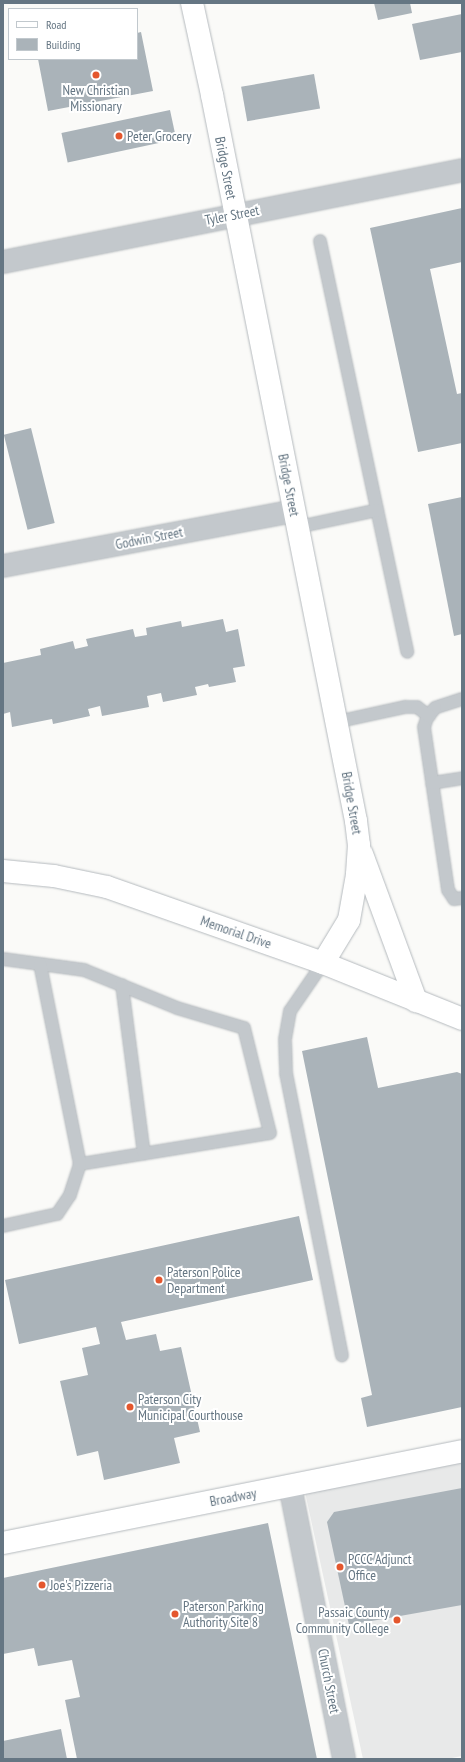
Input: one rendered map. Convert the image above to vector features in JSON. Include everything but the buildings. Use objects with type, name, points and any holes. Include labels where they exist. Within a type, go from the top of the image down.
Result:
[{"type":"main road","name":"Bridge Street","points":[[192,3],[236,214],[356,821],[358,845],[357,875],[349,920],[323,963]]},
{"type":"main road","points":[[358,845],[416,1001]]},
{"type":"main road","name":"Memorial Drive","points":[[3,871],[54,876],[107,887],[323,963],[462,1019]]},
{"type":"main road","name":"Broadway","points":[[3,1543],[462,1451]]},
{"type":"street","name":"Tyler Street","points":[[3,262],[236,214],[462,170]]},
{"type":"street","name":"Godwin Street","points":[[3,566],[296,519]]},
{"type":"street","name":"Church Street","points":[[290,1486],[344,1759]]},
{"type":"lane","points":[[320,241],[407,652]]},
{"type":"lane","points":[[296,519],[377,510]]},
{"type":"lane","points":[[458,898],[448,890],[424,727],[435,708],[462,699]]},
{"type":"lane","points":[[336,722],[405,707],[417,707],[429,716]]},
{"type":"lane","points":[[432,783],[462,778]]},
{"type":"lane","points":[[3,959],[84,970],[177,1008],[244,1028],[270,1133],[80,1164]]},
{"type":"lane","points":[[323,963],[290,1011],[285,1040],[286,1073],[342,1356]]},
{"type":"lane","points":[[3,1226],[56,1214],[70,1195],[80,1164],[40,964]]},
{"type":"lane","points":[[122,985],[144,1154]]},
{"type":"shaded area","name":"Passaic County Community College","points":[[462,1453],[462,1756],[447,1759],[363,1759],[303,1483]]},
{"type":"place","name":"New Christian Missionary","points":[[96,75]]},
{"type":"place","name":"Peter Grocery","points":[[119,136]]},
{"type":"place","name":"Paterson Police Department","points":[[159,1280]]},
{"type":"place","name":"Paterson City Municipal Courthouse","points":[[130,1407]]},
{"type":"place","name":"PCCC Adjunct Office","points":[[340,1567]]},
{"type":"place","name":"Joe's Pizzeria","points":[[42,1585]]},
{"type":"place","name":"Paterson Parking Authority Site 8","points":[[175,1614]]},
{"type":"place","name":"Passaic County Community College","points":[[397,1620]]}]
